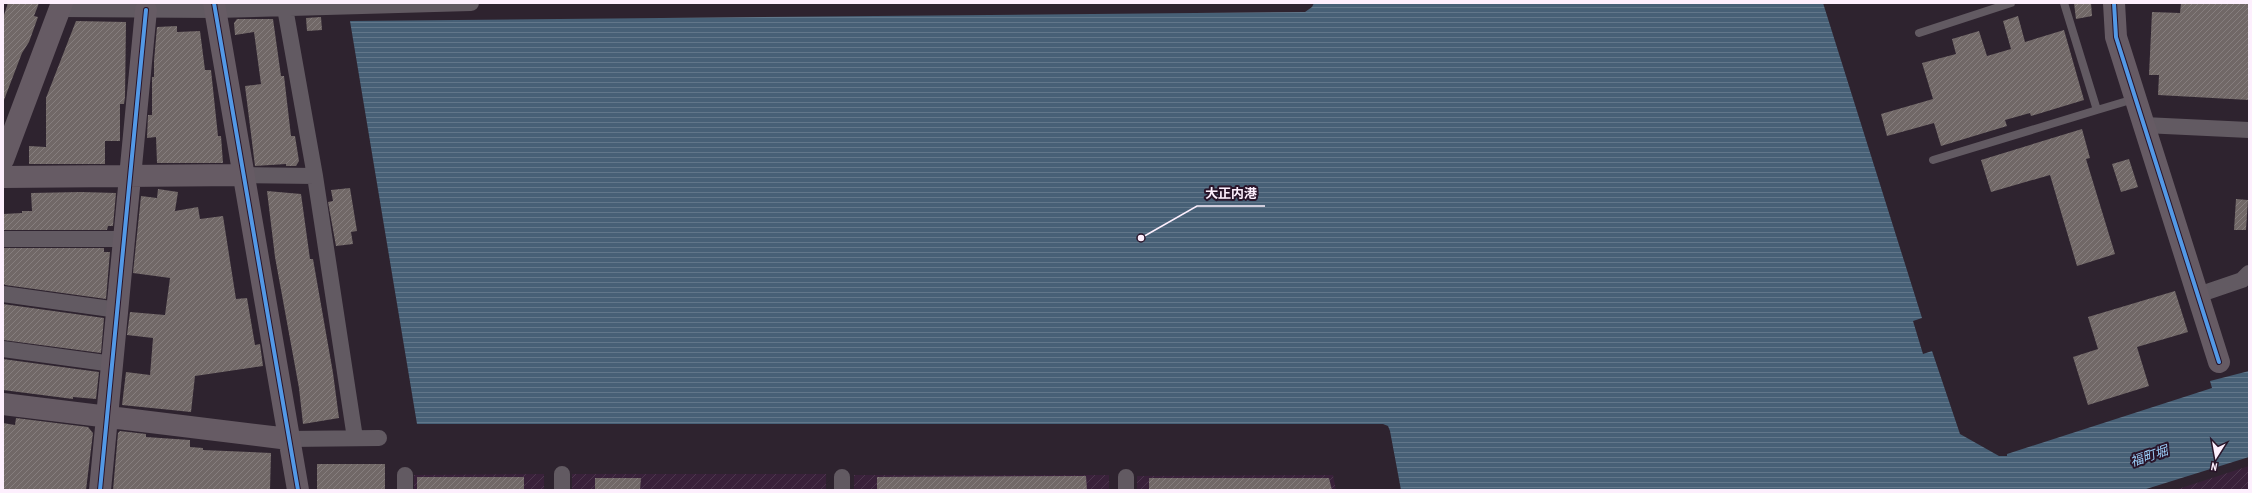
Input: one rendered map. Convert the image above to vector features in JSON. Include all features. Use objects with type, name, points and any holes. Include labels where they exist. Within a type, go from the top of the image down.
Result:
[{"type":"street","points":[[3,160],[61,6],[146,10],[215,6],[285,8],[324,5],[471,3]]},
{"type":"street","points":[[2114,3],[2116,37],[2219,362]]},
{"type":"street","points":[[215,6],[242,174],[298,490]]},
{"type":"street","points":[[285,8],[315,176],[356,438]]},
{"type":"street","points":[[100,490],[146,10]]},
{"type":"street","points":[[2144,125],[2249,130]]},
{"type":"street","points":[[3,176],[242,174],[315,176]]},
{"type":"street","points":[[3,239],[124,239]]},
{"type":"street","points":[[2198,295],[2242,280],[2249,273]]},
{"type":"street","points":[[3,294],[118,310]]},
{"type":"street","points":[[3,349],[113,364]]},
{"type":"street","points":[[3,404],[289,439],[380,438]]},
{"type":"lane","points":[[1919,33],[2011,3]]},
{"type":"lane","points":[[2064,3],[2097,110]]},
{"type":"lane","points":[[1933,160],[2136,99]]},
{"type":"shaded area","points":[[2249,466],[2249,490],[2175,490],[2178,489]]},
{"type":"shaded area","points":[[544,474],[544,490],[414,490],[414,475]]},
{"type":"shaded area","points":[[572,474],[826,474],[826,490],[572,490]]},
{"type":"shaded area","points":[[854,475],[1109,475],[1109,490],[854,490]]},
{"type":"shaded area","points":[[1333,475],[1336,490],[1137,490],[1137,476]]},
{"type":"water","name":"福町堀","points":[[1314,3],[1823,3],[1922,318],[1913,321],[1923,354],[1932,351],[1960,434],[1999,456],[2007,456],[2007,454],[2212,388],[2210,381],[2249,371],[2249,457],[2143,490],[1401,490],[1390,431],[1388,426],[1383,424],[417,424],[350,21],[1305,12],[1312,7]]},
{"type":"building","points":[[8,3],[39,3],[34,16],[38,17],[29,42],[22,53],[4,100],[3,18]]},
{"type":"building","points":[[2074,3],[2091,3],[2092,16],[2076,19]]},
{"type":"building","points":[[2181,3],[2249,3],[2249,100],[2158,95],[2159,75],[2149,75],[2152,12],[2180,13]]},
{"type":"building","points":[[2018,16],[2025,42],[2064,30],[2084,100],[2031,116],[2030,113],[2005,120],[2007,126],[1941,146],[1934,123],[1887,136],[1881,114],[1933,99],[1922,63],[1956,54],[1952,39],[1979,31],[1987,56],[2011,49],[2003,21]]},
{"type":"building","points":[[321,17],[322,30],[307,31],[306,18]]},
{"type":"building","points":[[237,19],[273,19],[281,76],[284,76],[291,136],[295,136],[299,161],[296,166],[286,166],[286,164],[255,166],[245,86],[261,84],[254,32],[235,35],[234,23]]},
{"type":"building","points":[[76,21],[126,22],[125,97],[124,104],[120,104],[120,141],[105,141],[105,164],[29,164],[29,146],[46,147],[46,98]]},
{"type":"building","points":[[177,26],[177,32],[200,31],[205,70],[211,70],[218,136],[221,136],[223,163],[157,163],[156,137],[147,138],[148,115],[152,115],[152,77],[154,77],[157,27]]},
{"type":"building","points":[[2082,129],[2090,158],[2086,159],[2115,254],[2077,266],[2050,175],[1991,192],[1981,160]]},
{"type":"building","points":[[2129,159],[2138,187],[2121,192],[2112,164]]},
{"type":"building","points":[[350,188],[357,231],[351,232],[353,244],[336,246],[328,202],[333,201],[331,190]]},
{"type":"building","points":[[158,189],[178,192],[175,211],[198,207],[200,219],[223,216],[236,299],[247,298],[255,345],[260,344],[263,366],[195,376],[191,412],[122,405],[126,372],[150,375],[153,338],[127,335],[130,312],[165,315],[170,278],[133,273],[141,196],[157,198]]},
{"type":"building","points":[[267,191],[301,194],[310,259],[313,259],[333,373],[339,418],[303,424],[299,388],[275,257]]},
{"type":"building","points":[[31,193],[116,193],[113,226],[108,226],[107,230],[4,230],[3,214],[32,211]]},
{"type":"building","points":[[2236,199],[2248,200],[2246,230],[2234,230]]},
{"type":"building","points":[[3,248],[104,248],[104,252],[110,252],[106,299],[5,285],[3,283]]},
{"type":"building","points":[[2175,291],[2188,332],[2137,347],[2149,386],[2088,405],[2073,357],[2098,349],[2088,317]]},
{"type":"building","points":[[3,304],[104,318],[101,353],[3,340]]},
{"type":"building","points":[[3,359],[99,372],[96,399],[73,397],[73,399],[3,390]]},
{"type":"building","points":[[16,418],[88,427],[93,433],[86,490],[3,490],[3,423],[15,425]]},
{"type":"building","points":[[120,431],[146,434],[146,437],[190,440],[190,447],[203,448],[203,450],[271,453],[270,490],[113,490],[118,433]]},
{"type":"building","points":[[317,464],[385,464],[385,490],[317,490]]},
{"type":"building","points":[[1086,476],[1087,490],[877,490],[877,477]]},
{"type":"building","points":[[417,477],[524,477],[524,490],[417,490]]},
{"type":"building","points":[[595,478],[641,478],[640,490],[595,490]]},
{"type":"building","points":[[1149,478],[1329,478],[1332,490],[1149,490]]},
{"type":"cycle path","points":[[214,3],[298,490]]},
{"type":"cycle path","points":[[2114,3],[2116,37],[2219,362]]},
{"type":"cycle path","points":[[100,490],[146,10]]},
{"type":"place","name":"大正内港","points":[[1141,238]]}]
